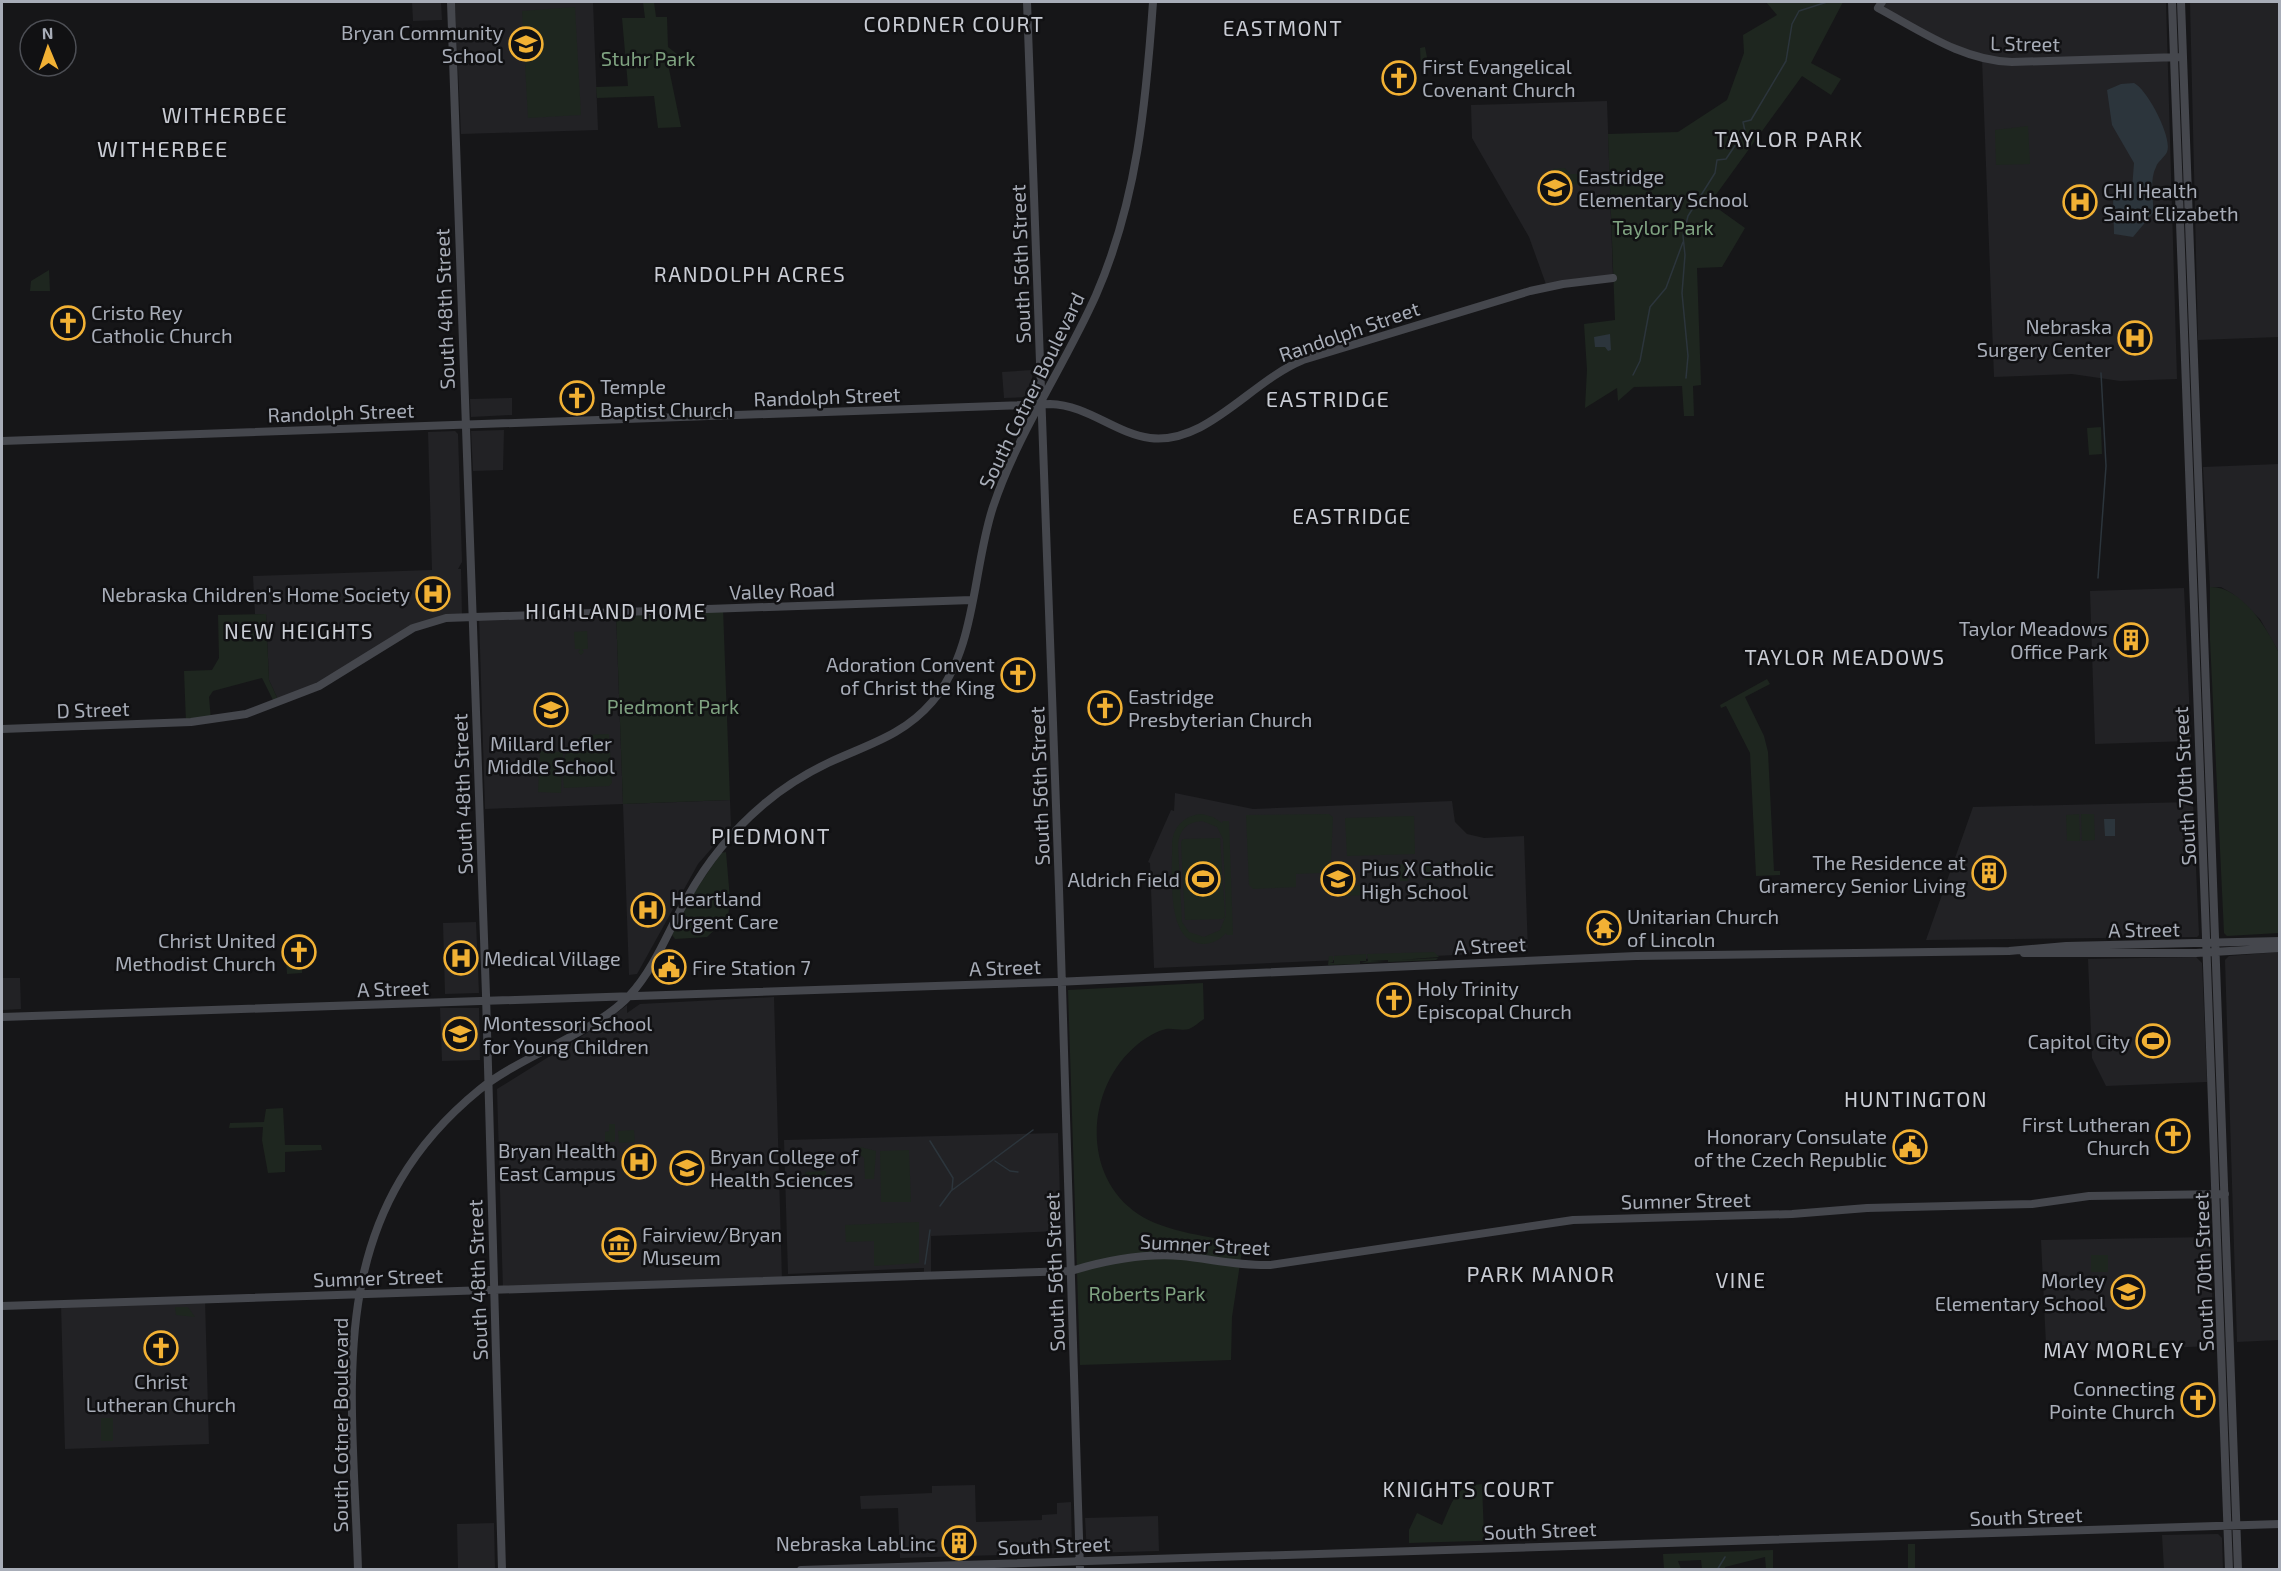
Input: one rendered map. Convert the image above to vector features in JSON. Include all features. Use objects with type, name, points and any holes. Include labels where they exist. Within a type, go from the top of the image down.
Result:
[{"type":"main road","name":"South 48th Street","points":[[446,2],[449,18],[486,1001],[502,1569]]},
{"type":"main road","name":"South 48th Street","points":[[449,18],[451,2]]},
{"type":"main road","name":"South 56th Street","points":[[1027,2],[1080,1565]]},
{"type":"main road","name":"South Cotner Boulevard","points":[[358,1569],[352,1349],[358,1294],[369,1248],[387,1207],[407,1170],[445,1122],[488,1083],[523,1060],[598,1019],[629,996],[652,962],[702,873],[743,823],[800,779],[894,735],[928,707],[948,679],[957,661],[993,509],[1012,460],[1059,370],[1104,275],[1131,191],[1145,108],[1153,2]]},
{"type":"main road","name":"South 70th Street","points":[[2172,2],[2179,57]]},
{"type":"main road","name":"South 70th Street","points":[[2181,2],[2179,57],[2201,587],[2233,1526],[2238,1569]]},
{"type":"main road","name":"L Street","points":[[1880,5],[1956,50],[1992,60],[2179,57]]},
{"type":"main road","name":"Randolph Street","points":[[2,441],[1041,405],[1080,408],[1143,436],[1179,436],[1202,427],[1264,381],[1303,360],[1538,289],[1613,278]]},
{"type":"main road","points":[[1040,366],[1049,371],[1059,370]]},
{"type":"main road","name":"Valley Road","points":[[186,723],[233,717],[267,707],[319,686],[418,626],[441,619],[972,600]]},
{"type":"main road","name":"D Street","points":[[2,729],[186,723]]},
{"type":"main road","name":"A Street","points":[[2212,948],[2280,940]]},
{"type":"main road","name":"A Street","points":[[2,1017],[1061,982],[1630,956],[2009,951],[2066,946],[2280,948]]},
{"type":"main road","name":"Sumner Street","points":[[2,1306],[1071,1271],[1111,1260],[1142,1256],[1179,1256],[1255,1265],[1283,1264],[1549,1223],[1597,1218],[2032,1204],[2089,1196],[2221,1194]]},
{"type":"main road","name":"South Street","points":[[801,1569],[1080,1565],[2280,1524]]},
{"type":"main road","name":"South 70th Street","points":[[2229,1569],[2233,1526]]},
{"type":"shaded area","points":[[412,2],[441,2],[442,20],[413,21]]},
{"type":"shaded area","name":"Bryan Community School","points":[[455,2],[593,2],[598,130],[461,134]]},
{"type":"shaded area","name":"CHI Health Saint Elizabeth","points":[[1882,2],[2166,2],[2177,379],[2120,381],[2072,374],[1994,377],[1982,59],[1878,8]]},
{"type":"shaded area","points":[[2190,2],[2279,2],[2279,337],[2198,340]]},
{"type":"shaded area","points":[[2134,83],[2152,104],[2163,126],[2168,145],[2167,152],[2154,172],[2153,213],[2133,237],[2114,234],[2113,197],[2132,189],[2134,163],[2112,125],[2107,90],[2121,84]]},
{"type":"shaded area","name":"Eastridge Elementary School","points":[[1607,101],[1613,278],[1547,287],[1529,237],[1472,138],[1471,105]]},
{"type":"shaded area","points":[[1610,334],[1611,350],[1608,351],[1605,347],[1595,347],[1594,337]]},
{"type":"shaded area","points":[[1032,370],[1033,397],[1004,398],[1002,372]]},
{"type":"shaded area","points":[[512,398],[512,415],[471,417],[470,399]]},
{"type":"shaded area","points":[[504,430],[503,470],[473,471],[471,431]]},
{"type":"shaded area","points":[[455,431],[458,434],[462,562],[458,569],[461,569],[462,617],[429,622],[350,667],[279,702],[269,680],[266,614],[255,614],[253,576],[432,570],[428,432]]},
{"type":"shaded area","points":[[2279,464],[2279,653],[2260,619],[2233,594],[2221,587],[2210,587],[2203,467]]},
{"type":"shaded area","points":[[2184,588],[2191,741],[2095,744],[2090,591]]},
{"type":"shaded area","name":"Millard Lefler Middle School","points":[[616,612],[623,804],[485,809],[479,616]]},
{"type":"shaded area","name":"Pius X Catholic High School","points":[[1175,793],[1253,809],[1452,801],[1455,822],[1467,834],[1484,838],[1524,836],[1528,952],[1154,968],[1150,863],[1148,862],[1171,810],[1174,811]]},
{"type":"shaded area","points":[[730,800],[731,826],[698,864],[637,974],[629,975],[623,804]]},
{"type":"shaded area","points":[[2193,802],[2199,935],[2197,937],[1926,940],[1973,807]]},
{"type":"shaded area","points":[[2104,819],[2115,819],[2115,836],[2105,836]]},
{"type":"shaded area","name":"Medical Village","points":[[476,922],[479,993],[445,994],[443,923]]},
{"type":"shaded area","points":[[2279,952],[2279,1340],[2237,1342],[2225,960],[2229,956]]},
{"type":"shaded area","points":[[2196,957],[2202,963],[2207,1082],[2106,1086],[2092,1058],[2088,959]]},
{"type":"shaded area","points":[[2,978],[20,978],[21,1009],[2,1010]]},
{"type":"shaded area","name":"Bryan Health East Campus","points":[[774,997],[782,1280],[503,1290],[497,1089],[606,1021],[627,1005],[627,1013],[640,1004]]},
{"type":"shaded area","name":"Montessori School for Young Children","points":[[440,1008],[479,1008],[480,1060],[442,1061]]},
{"type":"shaded area","points":[[1058,1133],[1061,1231],[931,1236],[931,1275],[924,1276],[924,1268],[788,1274],[784,1140]]},
{"type":"shaded area","name":"Morley Elementary School","points":[[2210,1237],[2214,1346],[2135,1349],[2113,1358],[2079,1345],[2046,1345],[2041,1240]]},
{"type":"shaded area","points":[[205,1299],[209,1444],[65,1449],[61,1304]]},
{"type":"shaded area","points":[[975,1485],[976,1522],[1042,1520],[1042,1515],[1057,1514],[1057,1503],[1071,1502],[1072,1553],[900,1558],[898,1508],[861,1509],[860,1496],[932,1493],[932,1486]]},
{"type":"shaded area","points":[[1158,1516],[1159,1551],[1087,1553],[1085,1518]]},
{"type":"shaded area","points":[[494,1523],[495,1569],[458,1569],[457,1524]]},
{"type":"shaded area","points":[[2218,1534],[2222,1538],[2223,1569],[2164,1569],[2162,1535]]},
{"type":"green space","name":"Stuhr Park","points":[[643,2],[654,2],[656,17],[667,17],[668,47],[682,58],[669,69],[681,127],[658,128],[654,96],[597,98],[596,87],[628,86],[622,18],[645,18]]},
{"type":"green space","name":"Taylor Park","points":[[1766,2],[1843,2],[1811,63],[1841,79],[1831,95],[1802,76],[1710,203],[1745,228],[1722,267],[1697,268],[1701,385],[1693,386],[1694,416],[1684,416],[1682,386],[1634,387],[1618,401],[1617,388],[1585,408],[1587,370],[1584,324],[1615,320],[1608,134],[1678,132],[1727,100],[1744,53],[1743,35],[1777,15]]},
{"type":"green space","points":[[575,7],[581,115],[528,118],[522,11]]},
{"type":"green space","points":[[1425,47],[1429,68],[1421,68],[1420,48]]},
{"type":"green space","points":[[2028,126],[2030,164],[1996,165],[1995,130]]},
{"type":"green space","points":[[1565,168],[1570,174],[1578,174],[1578,185],[1554,185],[1553,169]]},
{"type":"green space","points":[[49,270],[50,291],[30,291],[31,281]]},
{"type":"green space","points":[[2101,427],[2102,454],[2089,455],[2087,428]]},
{"type":"green space","points":[[2210,587],[2221,589],[2243,601],[2261,621],[2279,653],[2279,933],[2227,936],[2224,933],[2210,640]]},
{"type":"green space","name":"Piedmont Park","points":[[723,608],[730,800],[623,804],[616,612]]},
{"type":"green space","points":[[266,614],[269,680],[279,702],[275,704],[262,678],[213,691],[209,697],[211,720],[186,723],[184,671],[212,670],[219,658],[218,615]]},
{"type":"green space","points":[[587,631],[588,649],[582,649],[584,652],[581,655],[578,652],[580,649],[575,649],[574,632]]},
{"type":"green space","points":[[1767,679],[1770,684],[1745,697],[1764,736],[1768,752],[1774,871],[1780,871],[1780,875],[1756,876],[1750,753],[1726,706],[1721,708],[1720,705]]},
{"type":"green space","points":[[609,734],[612,783],[609,786],[564,788],[562,767],[561,793],[538,792],[540,751],[563,752],[563,761],[571,746],[580,738]]},
{"type":"green space","points":[[1329,814],[1333,817],[1331,860],[1320,873],[1296,874],[1296,887],[1253,889],[1249,885],[1246,815]]},
{"type":"green space","points":[[2079,814],[2080,841],[2067,841],[2066,815]]},
{"type":"green space","points":[[2081,814],[2094,814],[2095,840],[2082,841]]},
{"type":"green space","points":[[1196,815],[1213,817],[1222,823],[1229,821],[1233,935],[1226,933],[1206,944],[1187,938],[1175,915],[1173,900],[1173,836],[1181,822]],"holes":[[[1202,821],[1217,827],[1223,839],[1226,915],[1220,930],[1204,937],[1189,932],[1182,922],[1178,845],[1182,831],[1192,823]]]},
{"type":"green space","points":[[1414,816],[1415,854],[1347,856],[1345,818]]},
{"type":"green space","name":"Aldrich Field","points":[[1220,838],[1225,916],[1223,919],[1185,920],[1181,842],[1183,839]]},
{"type":"green space","points":[[726,852],[730,899],[728,917],[707,937],[675,939],[672,935],[693,894],[721,853]]},
{"type":"green space","points":[[1443,862],[1443,879],[1435,880],[1435,863]]},
{"type":"green space","points":[[1424,863],[1432,863],[1433,880],[1425,880]]},
{"type":"green space","points":[[1400,864],[1408,864],[1408,881],[1400,881]]},
{"type":"green space","points":[[1362,885],[1363,895],[1342,896],[1344,891],[1341,886]]},
{"type":"green space","points":[[1434,952],[1439,957],[1400,960],[1438,958],[1436,960],[1388,962],[1388,960],[1361,963],[1368,961],[1367,954]]},
{"type":"green space","points":[[1366,954],[1366,961],[1360,961],[1360,964],[1328,965],[1329,956],[1333,956],[1333,962],[1330,963],[1334,963],[1334,956]]},
{"type":"green space","points":[[305,958],[305,969],[302,969],[302,973],[287,974],[286,959]]},
{"type":"green space","name":"Roberts Park","points":[[1203,983],[1204,1019],[1189,1029],[1166,1029],[1155,1033],[1138,1044],[1121,1062],[1108,1083],[1100,1106],[1097,1130],[1099,1154],[1106,1177],[1119,1197],[1138,1214],[1175,1230],[1243,1244],[1232,1317],[1231,1360],[1080,1365],[1068,990]]},
{"type":"green space","points":[[283,1108],[285,1145],[321,1145],[322,1150],[285,1152],[285,1172],[268,1173],[262,1140],[263,1127],[229,1128],[230,1123],[264,1122],[266,1109]]},
{"type":"green space","points":[[609,1124],[615,1124],[615,1142],[605,1142],[605,1132],[609,1131]]},
{"type":"green space","points":[[634,1130],[635,1142],[619,1143],[618,1131]]},
{"type":"green space","points":[[860,1147],[876,1151],[874,1179],[865,1179],[864,1158],[856,1152]]},
{"type":"green space","points":[[909,1150],[911,1202],[881,1202],[880,1151]]},
{"type":"green space","points":[[826,1171],[826,1180],[806,1181],[805,1172]]},
{"type":"green space","points":[[919,1222],[919,1263],[874,1266],[874,1241],[846,1242],[845,1225]]},
{"type":"green space","points":[[2091,1255],[2108,1255],[2108,1272],[2091,1272]]},
{"type":"green space","points":[[175,1307],[188,1307],[195,1317],[176,1315]]},
{"type":"green space","points":[[101,1418],[113,1418],[113,1441],[101,1441]]},
{"type":"green space","points":[[1482,1484],[1484,1536],[1509,1536],[1509,1540],[1409,1543],[1409,1530],[1417,1513],[1442,1525],[1460,1492],[1473,1485]]},
{"type":"green space","points":[[1908,1544],[1915,1544],[1915,1569],[1908,1569]]},
{"type":"green space","points":[[1773,1550],[1773,1569],[1766,1569],[1765,1557],[1725,1567],[1725,1569],[1702,1569],[1701,1560],[1678,1561],[1681,1569],[1664,1569],[1663,1554]]},
{"type":"waterway","points":[[1686,378],[1688,356],[1682,293],[1685,255],[1683,236],[1688,216],[1715,173],[1717,160],[1726,159],[1745,131],[1743,122],[1751,120],[1786,61],[1792,24],[1799,11],[1827,2]]},
{"type":"waterway","points":[[1633,375],[1640,361],[1650,307],[1666,288],[1683,242]]},
{"type":"waterway","points":[[2098,578],[2106,466],[2101,373]]},
{"type":"waterway","points":[[940,1206],[951,1191],[1033,1130]]},
{"type":"waterway","points":[[930,1141],[953,1178],[952,1190]]},
{"type":"waterway","points":[[995,1161],[1010,1171],[1018,1172]]},
{"type":"waterway","points":[[925,1264],[930,1230]]},
{"type":"waterway","points":[[1717,1570],[1725,1557]]},
{"type":"place","name":"Bryan Community School","points":[[526,44]]},
{"type":"place","name":"First Evangelical Covenant Church","points":[[1399,78]]},
{"type":"place","name":"Eastridge Elementary School","points":[[1555,188]]},
{"type":"place","name":"CHI Health Saint Elizabeth","points":[[2080,202]]},
{"type":"place","name":"Cristo Rey Catholic Church","points":[[68,323]]},
{"type":"place","name":"Nebraska Surgery Center","points":[[2135,338]]},
{"type":"place","name":"Temple Baptist Church","points":[[577,398]]},
{"type":"place","name":"Nebraska Children's Home Society","points":[[433,594]]},
{"type":"place","name":"Taylor Meadows Office Park","points":[[2131,640]]},
{"type":"place","name":"Adoration Convent of Christ the King","points":[[1018,675]]},
{"type":"place","name":"Eastridge Presbyterian Church","points":[[1105,708]]},
{"type":"place","name":"Millard Lefler Middle School","points":[[551,710]]},
{"type":"place","name":"The Residence at Gramercy Senior Living","points":[[1989,873]]},
{"type":"place","name":"Aldrich Field","points":[[1203,879]]},
{"type":"place","name":"Pius X Catholic High School","points":[[1338,879]]},
{"type":"place","name":"Heartland Urgent Care","points":[[648,910]]},
{"type":"place","name":"Unitarian Church of Lincoln","points":[[1604,928]]},
{"type":"place","name":"Christ United Methodist Church","points":[[299,952]]},
{"type":"place","name":"Medical Village","points":[[461,958]]},
{"type":"place","name":"Fire Station 7","points":[[669,967]]},
{"type":"place","name":"Holy Trinity Episcopal Church","points":[[1394,1000]]},
{"type":"place","name":"Montessori School for Young Children","points":[[460,1034]]},
{"type":"place","name":"Capitol City","points":[[2153,1041]]},
{"type":"place","name":"First Lutheran Church","points":[[2173,1136]]},
{"type":"place","name":"Honorary Consulate of the Czech Republic","points":[[1910,1147]]},
{"type":"place","name":"Bryan Health East Campus","points":[[639,1162]]},
{"type":"place","name":"Bryan College of Health Sciences","points":[[687,1168]]},
{"type":"place","name":"Fairview/Bryan Museum","points":[[619,1245]]},
{"type":"place","name":"Morley Elementary School","points":[[2128,1292]]},
{"type":"place","name":"Christ Lutheran Church","points":[[161,1348]]},
{"type":"place","name":"Connecting Pointe Church","points":[[2198,1400]]},
{"type":"place","name":"Nebraska LabLinc","points":[[959,1543]]},
{"type":"district","name":"CORDNER COURT","points":[[954,23]]},
{"type":"district","name":"EASTMONT","points":[[1283,27]]},
{"type":"district","name":"WITHERBEE","points":[[225,114]]},
{"type":"district","name":"TAYLOR PARK","points":[[1789,138]]},
{"type":"district","name":"WITHERBEE","points":[[163,148]]},
{"type":"district","name":"RANDOLPH ACRES","points":[[750,273]]},
{"type":"district","name":"EASTRIDGE","points":[[1328,398]]},
{"type":"district","name":"EASTRIDGE","points":[[1352,515]]},
{"type":"district","name":"HIGHLAND HOME","points":[[616,610]]},
{"type":"district","name":"NEW HEIGHTS","points":[[299,630]]},
{"type":"district","name":"TAYLOR MEADOWS","points":[[1845,656]]},
{"type":"district","name":"PIEDMONT","points":[[771,835]]},
{"type":"district","name":"HUNTINGTON","points":[[1916,1098]]},
{"type":"district","name":"PARK MANOR","points":[[1541,1273]]},
{"type":"district","name":"VINE","points":[[1741,1279]]},
{"type":"district","name":"MAY MORLEY","points":[[2114,1349]]},
{"type":"district","name":"KNIGHTS COURT","points":[[1469,1488]]}]
